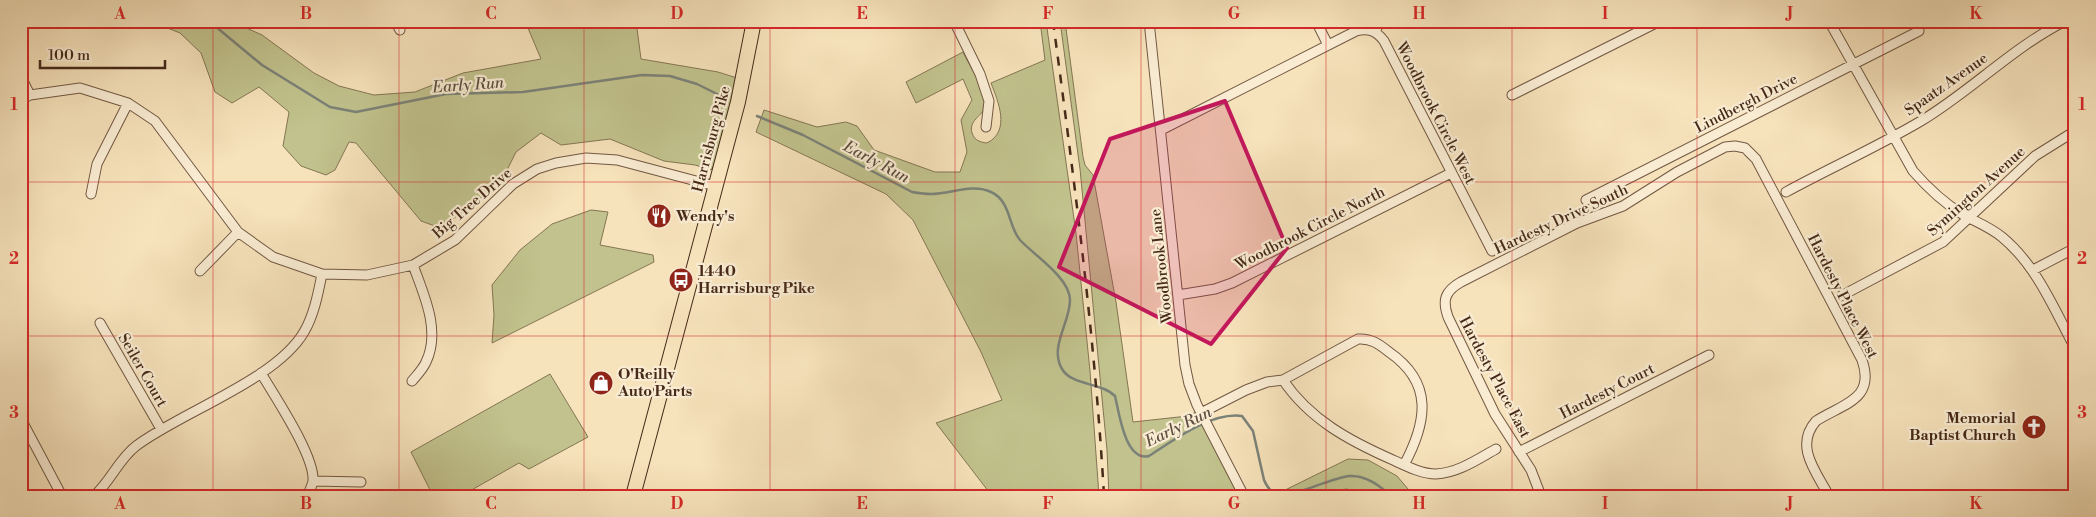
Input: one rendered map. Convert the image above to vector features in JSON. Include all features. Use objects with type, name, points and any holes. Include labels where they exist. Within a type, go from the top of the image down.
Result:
[{"type":"main road","name":"Harrisburg Pike","points":[[632,496],[744,80],[754,21]]},
{"type":"street","points":[[395,21],[400,30]]},
{"type":"street","points":[[954,21],[980,74],[989,101],[986,127]]},
{"type":"street","name":"Woodbrook Lane","points":[[1150,21],[1185,365],[1189,384],[1244,496]]},
{"type":"street","points":[[1316,21],[1328,45]]},
{"type":"street","points":[[1161,130],[1356,31],[1366,29],[1375,31],[1381,21]]},
{"type":"street","points":[[1512,95],[1660,21]]},
{"type":"street","points":[[1829,21],[1913,171],[1924,184],[1961,213],[2001,236],[2016,250],[2033,270],[2075,348]]},
{"type":"street","name":"Spaatz Avenue","points":[[1786,192],[1920,121],[1958,97],[1987,72],[2038,35],[2065,21]]},
{"type":"street","name":"Woodbrook Circle West","points":[[1375,31],[1384,41],[1492,251]]},
{"type":"street","name":"Lindbergh Drive","points":[[1586,200],[1919,31]]},
{"type":"street","points":[[21,77],[30,95]]},
{"type":"street","name":"Big Tree Drive","points":[[21,100],[30,95],[80,88],[128,103],[155,121],[238,232],[273,257],[322,274],[367,275],[413,265],[455,240],[513,184],[537,169],[556,163],[586,158],[617,160],[715,186]]},
{"type":"street","points":[[91,194],[98,164],[128,103]]},
{"type":"street","name":"Symington Avenue","points":[[1841,296],[1943,242],[1971,218],[2035,156],[2075,131]]},
{"type":"street","name":"Hardesty Drive South","points":[[1445,297],[1451,288],[1461,282],[1577,223],[1623,206],[1677,172],[1725,148],[1735,146],[1745,148]]},
{"type":"street","name":"Hardesty Place West","points":[[1745,148],[1756,160],[1862,360],[1866,373],[1865,386],[1855,399],[1816,421],[1811,426],[1806,439],[1807,453],[1829,496]]},
{"type":"street","name":"Woodbrook Circle North","points":[[1178,295],[1215,289],[1246,277],[1451,173]]},
{"type":"street","points":[[200,271],[238,232]]},
{"type":"street","points":[[2033,270],[2075,248]]},
{"type":"street","points":[[412,381],[426,363],[432,323],[413,265]]},
{"type":"street","points":[[94,496],[104,487],[126,455],[134,448],[261,373],[286,354],[304,332],[316,304],[322,274]]},
{"type":"street","name":"Hardesty Place East","points":[[1445,297],[1444,306],[1448,317],[1495,414],[1531,470],[1541,496]]},
{"type":"street","name":"Seiler Court","points":[[100,323],[162,430]]},
{"type":"street","points":[[1206,419],[1246,390],[1267,382],[1283,380],[1358,339],[1371,339],[1392,353],[1409,369],[1418,384],[1422,405],[1421,426],[1414,446],[1404,465]]},
{"type":"street","name":"Hardesty Court","points":[[1519,452],[1709,355]]},
{"type":"street","points":[[261,373],[304,448],[313,480],[308,496]]},
{"type":"street","points":[[1283,380],[1313,415],[1334,431],[1364,447],[1428,474],[1447,472],[1465,466],[1496,449]]},
{"type":"street","points":[[21,419],[62,496]]},
{"type":"street","points":[[313,480],[361,482]]},
{"type":"highlighted area","points":[[1225,101],[1287,248],[1211,344],[1059,267],[1110,139]]},
{"type":"green space","points":[[150,21],[231,21],[262,35],[314,73],[339,86],[374,95],[415,92],[463,73],[541,59],[525,21],[636,21],[641,59],[718,72],[737,78],[714,165],[711,170],[695,165],[664,161],[610,139],[561,145],[541,133],[516,152],[506,172],[474,205],[454,218],[435,226],[421,221],[356,143],[349,142],[335,170],[326,175],[301,166],[283,146],[289,112],[259,87],[232,103],[215,92],[201,53],[180,33]]},
{"type":"green space","points":[[1040,21],[1046,21],[1076,233],[1090,371],[1099,496],[992,496],[936,423],[1002,400],[981,352],[913,220],[886,194],[756,132],[764,110],[817,127],[846,122],[857,126],[874,150],[935,172],[960,172],[967,152],[961,120],[972,100],[963,79],[916,103],[906,82],[963,52],[979,83],[985,103],[983,111],[972,124],[972,133],[978,141],[987,143],[999,131],[1001,123],[997,98],[991,83],[1045,60]]},
{"type":"green space","points":[[1060,21],[1065,21],[1083,157],[1085,165],[1093,175],[1116,302],[1133,422],[1188,416],[1196,412],[1239,496],[1109,496],[1107,450],[1080,169]]},
{"type":"green space","points":[[591,210],[608,212],[600,245],[653,255],[654,262],[492,343],[494,315],[492,285],[520,250],[552,224]]},
{"type":"green space","points":[[550,374],[588,437],[529,469],[519,463],[461,496],[433,496],[411,452]]},
{"type":"green space","points":[[1348,459],[1368,460],[1397,476],[1414,496],[1369,496],[1347,489],[1319,492],[1309,496],[1273,496]]},
{"type":"waterway","name":"Early Run","points":[[209,21],[262,65],[330,107],[356,112],[446,94],[523,92],[642,75],[670,76],[697,84],[723,97]]},
{"type":"waterway","name":"Early Run","points":[[757,116],[803,135],[912,192],[939,194],[976,189],[991,192],[997,196],[1006,207],[1013,228],[1020,240],[1058,275],[1068,292],[1070,300],[1069,309],[1058,352],[1062,369],[1073,378],[1102,388],[1115,396],[1124,434],[1134,451],[1141,456],[1149,456],[1206,422],[1218,418],[1242,416],[1253,431],[1264,480],[1272,492],[1285,495],[1343,477],[1356,476],[1367,479],[1391,496]]},
{"type":"railway","points":[[1053,21],[1089,317],[1104,496]]},
{"type":"place","name":"Wendy's","points":[[659,216]]},
{"type":"place","name":"1440 Harrisburg Pike","points":[[681,280]]},
{"type":"place","name":"O'Reilly Auto Parts","points":[[601,383]]},
{"type":"place","name":"Memorial Baptist Church","points":[[2034,427]]}]
